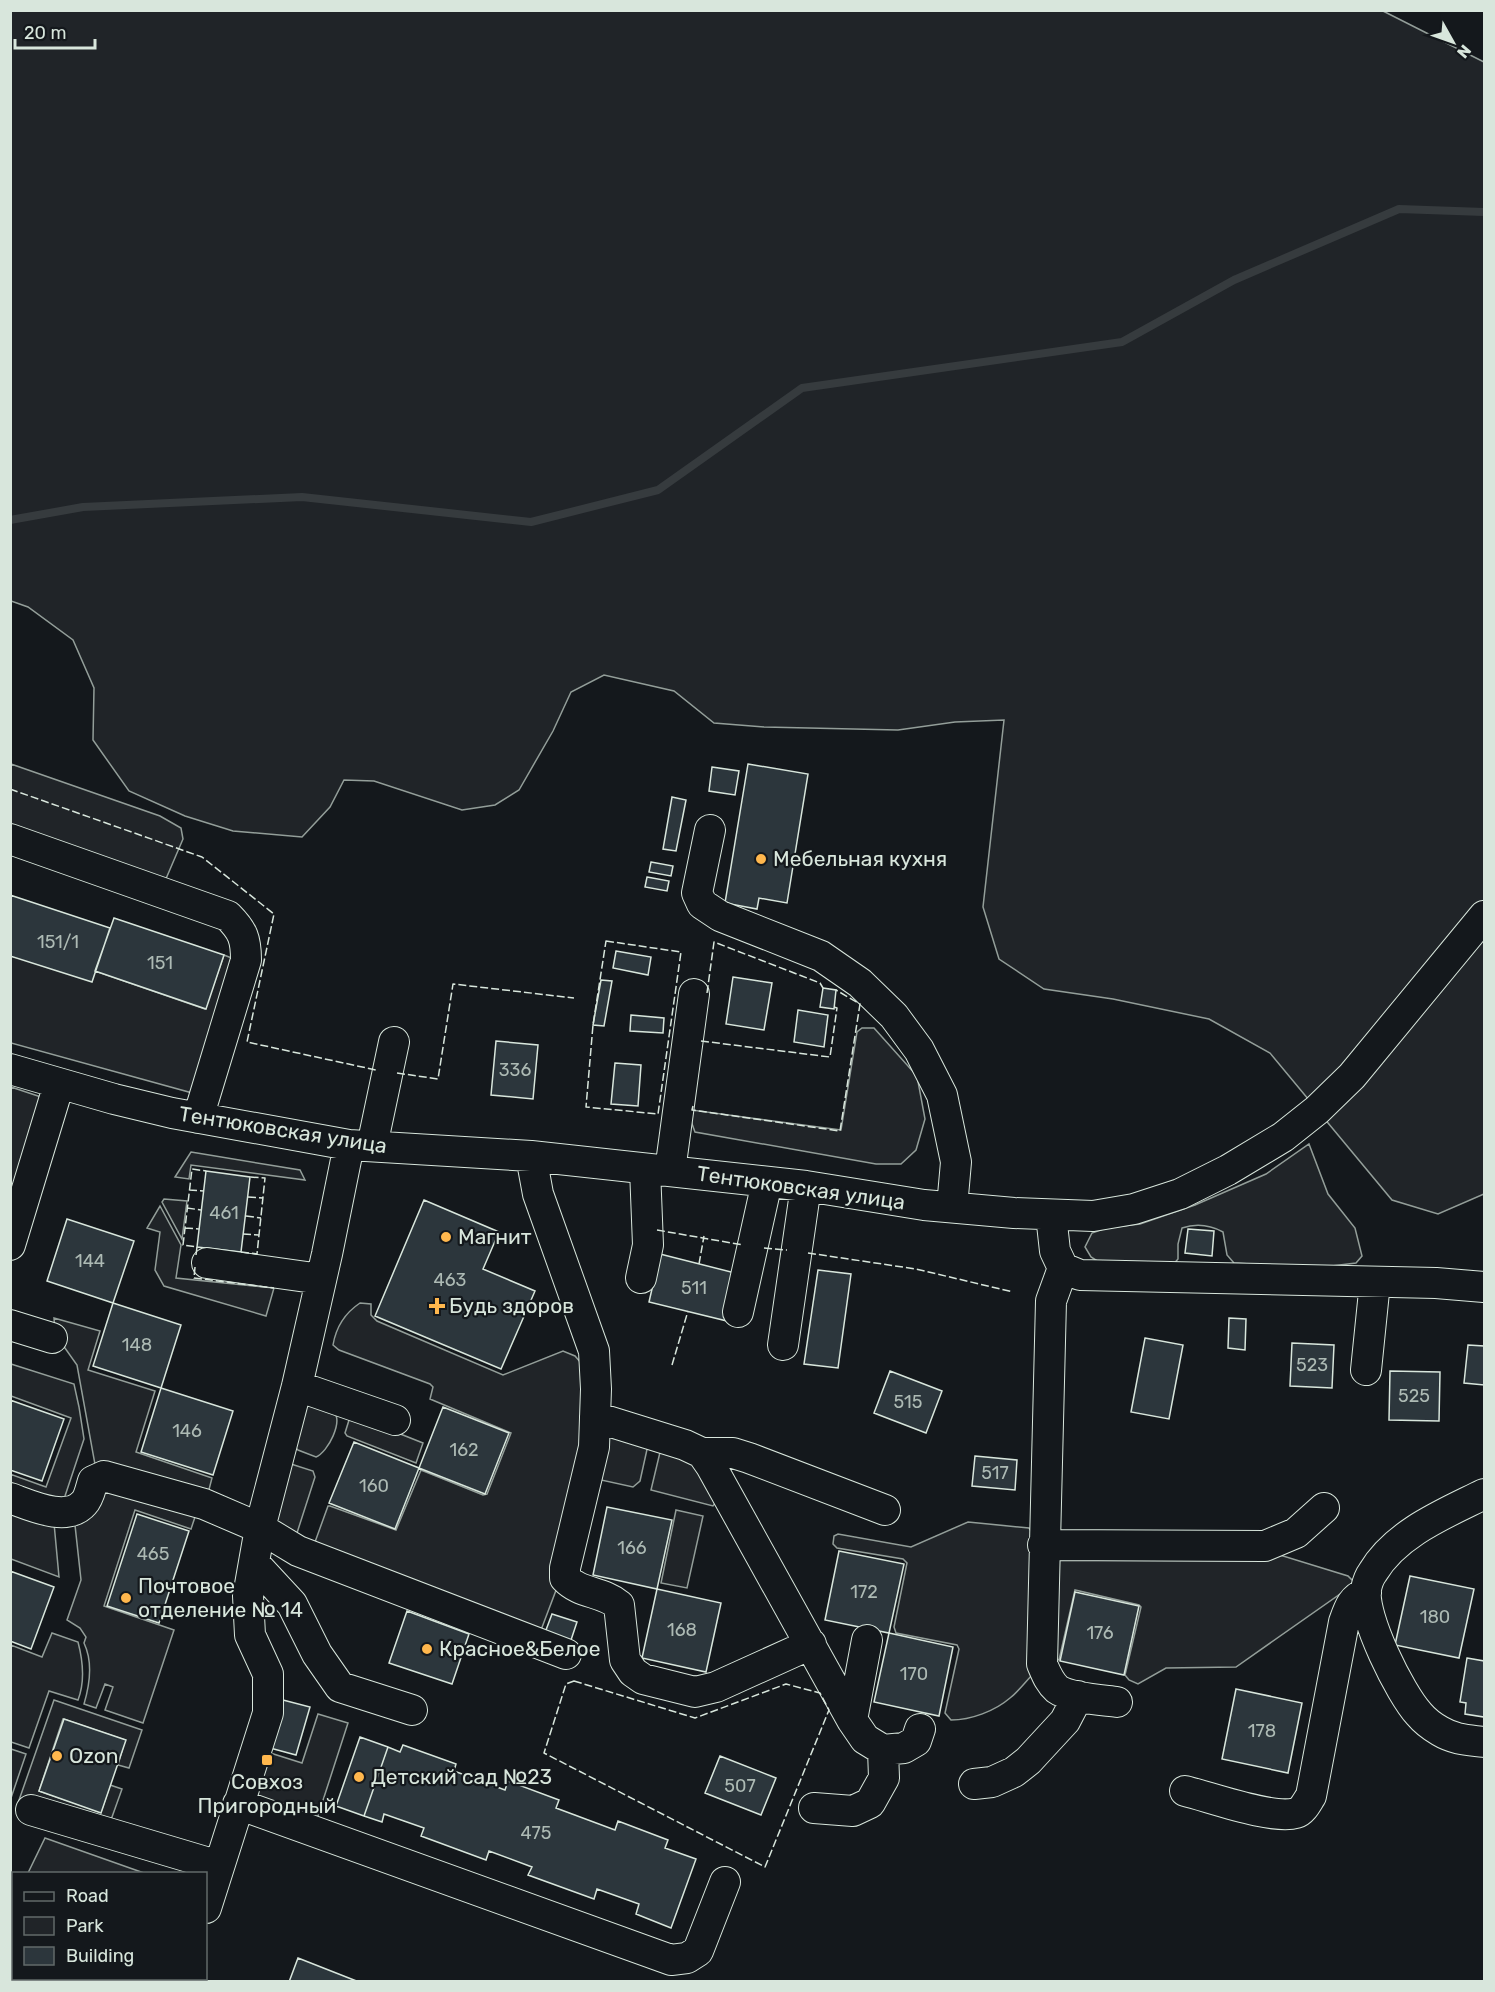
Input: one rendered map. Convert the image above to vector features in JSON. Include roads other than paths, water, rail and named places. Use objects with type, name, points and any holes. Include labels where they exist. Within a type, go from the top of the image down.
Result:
[{"type":"street","points":[[710,830],[697,893],[702,904],[720,916],[820,956],[837,967],[860,983],[894,1016],[919,1050],[942,1095],[956,1162],[952,1207]]},
{"type":"street","points":[[10,839],[228,916],[238,927],[246,942],[246,960],[198,1118]]},
{"type":"street","name":"Тентюковская улица","points":[[10,1069],[114,1099],[198,1118],[360,1146],[531,1156],[806,1186],[952,1207],[1093,1216],[1143,1206],[1190,1189],[1228,1170],[1283,1137],[1317,1110],[1352,1076],[1485,916]]},
{"type":"street","points":[[640,1278],[648,1245],[658,1170],[694,994]]},
{"type":"street","points":[[207,1905],[268,1713],[268,1674],[250,1635],[248,1596],[260,1528],[297,1386],[321,1279],[360,1146],[394,1042]]},
{"type":"street","points":[[10,1245],[59,1084]]},
{"type":"street","points":[[531,1156],[538,1194],[594,1351],[596,1417],[594,1448],[565,1568],[565,1578],[573,1587],[610,1597],[619,1605],[625,1660],[633,1672],[643,1679],[695,1692],[716,1687],[811,1644]]},
{"type":"street","points":[[738,1312],[767,1182]]},
{"type":"street","points":[[783,1345],[806,1186]]},
{"type":"street","points":[[1051,1215],[1055,1251],[1063,1268],[1080,1275],[1436,1283],[1485,1287]]},
{"type":"street","points":[[207,1263],[321,1279]]},
{"type":"street","points":[[1063,1268],[1051,1301],[1043,1545],[1042,1664],[1050,1681],[1058,1690],[1078,1696],[1117,1702]]},
{"type":"street","points":[[1366,1370],[1375,1282]]},
{"type":"street","points":[[10,1325],[52,1338]]},
{"type":"street","points":[[297,1386],[396,1420]]},
{"type":"street","points":[[596,1417],[685,1444],[702,1454],[711,1466],[852,1720],[865,1739],[883,1750],[903,1748],[916,1741],[920,1729]]},
{"type":"street","points":[[702,1454],[733,1453],[885,1510]]},
{"type":"street","points":[[10,1498],[55,1513],[73,1509],[84,1503],[93,1480],[104,1476],[204,1504],[260,1528],[298,1551],[566,1654]]},
{"type":"street","points":[[1485,1494],[1409,1533],[1373,1572],[1366,1588],[1370,1620],[1411,1704],[1420,1716],[1439,1731],[1457,1739],[1485,1742]]},
{"type":"street","points":[[1043,1545],[1265,1546],[1296,1533],[1324,1508]]},
{"type":"street","points":[[254,1563],[292,1604],[317,1654],[340,1687],[412,1710]]},
{"type":"street","points":[[1185,1791],[1275,1814],[1297,1813],[1304,1807],[1311,1796],[1344,1622],[1350,1605],[1359,1595],[1366,1593]]},
{"type":"street","points":[[852,1720],[867,1640]]},
{"type":"street","points":[[974,1784],[992,1782],[1014,1772],[1028,1761],[1065,1721],[1078,1696]]},
{"type":"street","points":[[814,1808],[853,1811],[870,1803],[884,1778],[883,1750]]},
{"type":"street","points":[[238,1804],[667,1971],[698,1951],[725,1882]]},
{"type":"street","points":[[31,1810],[219,1866]]},
{"type":"waterway","points":[[10,520],[83,507],[302,497],[531,522],[658,490],[802,388],[1122,342],[1234,280],[1399,209],[1484,212]]},
{"type":"place","name":"Мебельная кухня","points":[[761,859]]},
{"type":"place","name":"Магнит","points":[[446,1237]]},
{"type":"place","name":"Будь здоров","points":[[437,1306]]},
{"type":"place","name":"Почтовое отделение № 14","points":[[126,1598]]},
{"type":"place","name":"Красное&Белое","points":[[427,1649]]},
{"type":"place","name":"Ozon","points":[[57,1756]]},
{"type":"place","name":"Совхоз Пригородный","points":[[267,1760]]},
{"type":"place","name":"Детский сад №23","points":[[359,1777]]}]
